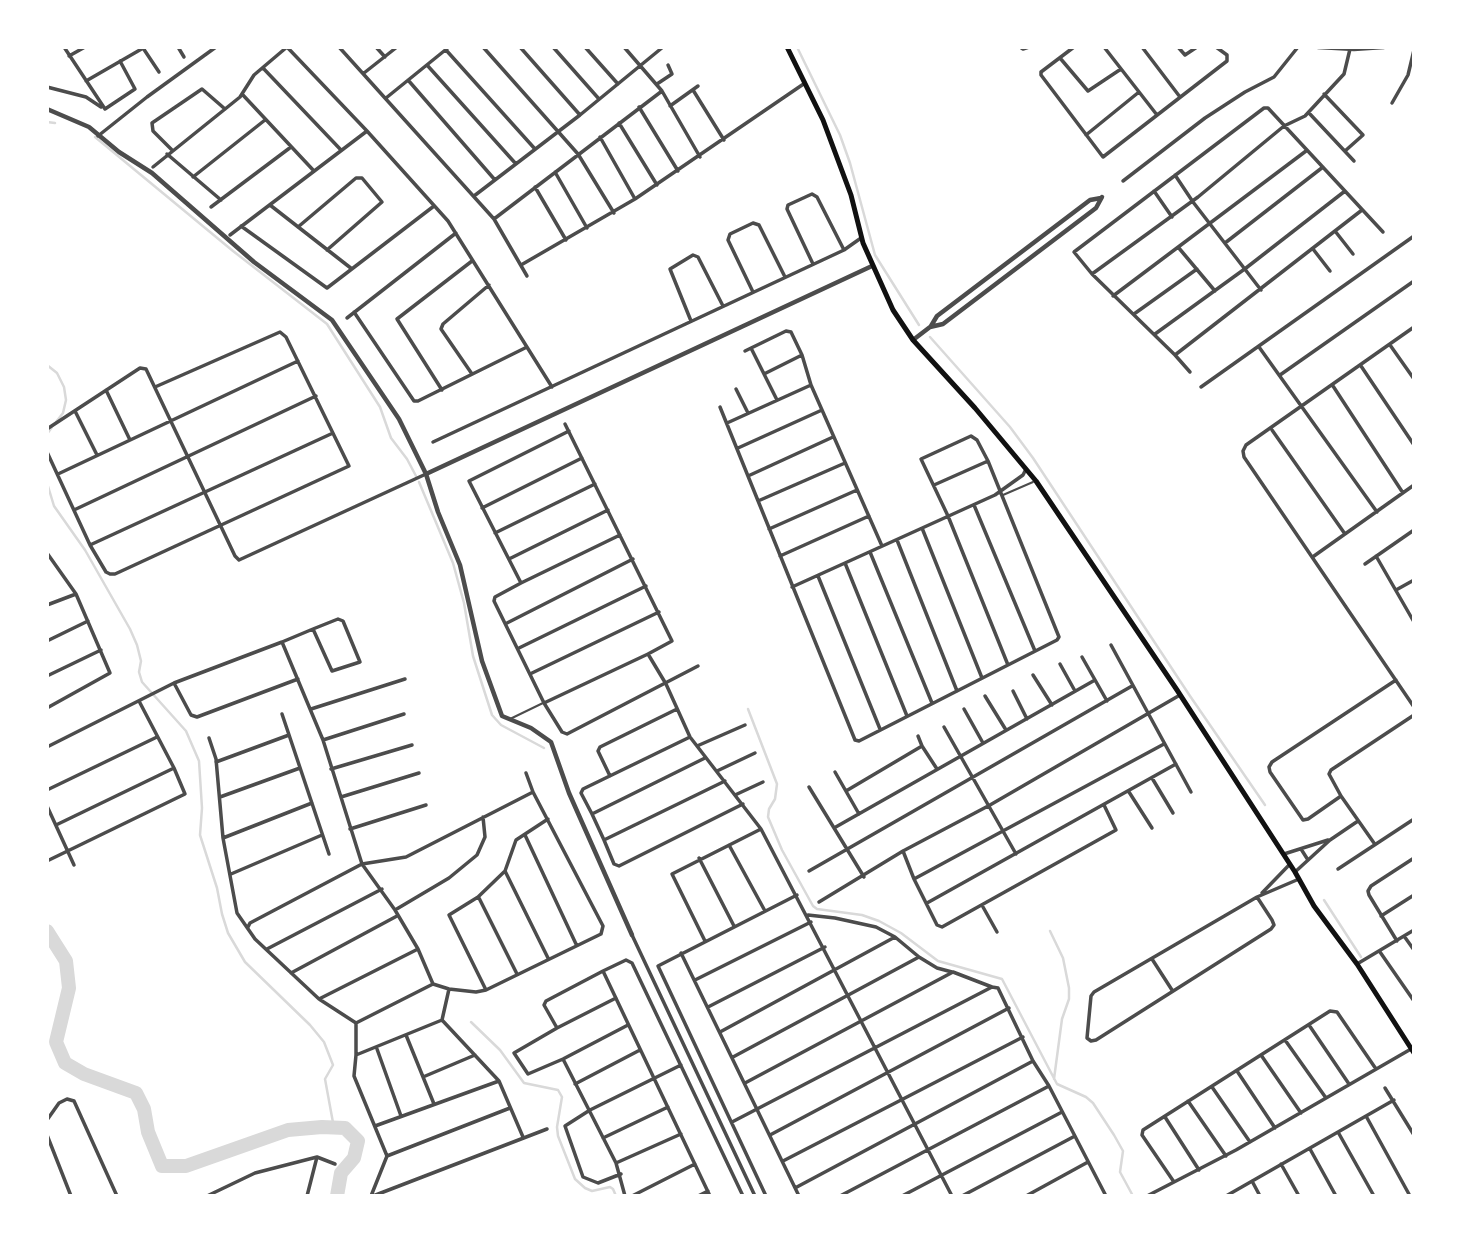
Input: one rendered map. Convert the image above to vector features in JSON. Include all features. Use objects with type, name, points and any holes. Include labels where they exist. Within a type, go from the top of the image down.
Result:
[{"type":"main road","points":[[787,47],[823,120],[851,195],[861,238],[892,310],[914,340],[1027,468],[1180,695],[1290,864],[1314,906],[1357,964],[1412,1051]]},
{"type":"street","points":[[64,47],[105,109]]},
{"type":"street","points":[[69,56],[85,47]]},
{"type":"street","points":[[178,47],[184,57]]},
{"type":"street","points":[[98,136],[216,47]]},
{"type":"street","points":[[153,167],[242,94],[254,75],[287,47],[367,131],[456,233],[552,387]]},
{"type":"street","points":[[339,47],[495,219],[527,276]]},
{"type":"street","points":[[376,47],[385,57]]},
{"type":"street","points":[[364,74],[397,47]]},
{"type":"street","points":[[482,47],[578,154],[614,213]]},
{"type":"street","points":[[520,47],[580,115]]},
{"type":"street","points":[[553,47],[599,99]]},
{"type":"street","points":[[585,47],[618,84]]},
{"type":"street","points":[[624,47],[662,91],[700,157]]},
{"type":"street","points":[[474,196],[663,47]]},
{"type":"street","points":[[1020,47],[1029,47]]},
{"type":"street","points":[[1073,47],[1041,72],[1041,77],[1101,156],[1105,157],[1227,61],[1227,55],[1216,47]]},
{"type":"street","points":[[1104,47],[1157,115]]},
{"type":"street","points":[[1108,52],[1114,47]]},
{"type":"street","points":[[1142,47],[1180,97]]},
{"type":"street","points":[[1178,47],[1185,55],[1197,47]]},
{"type":"street","points":[[1122,181],[1222,107],[1274,77],[1297,47]]},
{"type":"street","points":[[1318,47],[1384,47]]},
{"type":"street","points":[[85,81],[144,48],[159,72]]},
{"type":"street","points":[[386,97],[447,49],[535,149]]},
{"type":"street","points":[[1092,274],[1193,202],[1284,125],[1308,113],[1344,74],[1350,49]]},
{"type":"street","points":[[1392,103],[1408,75],[1414,50]]},
{"type":"street","points":[[1060,58],[1088,91],[1121,69]]},
{"type":"street","points":[[105,109],[135,89],[120,61]]},
{"type":"street","points":[[427,65],[516,164]]},
{"type":"street","points":[[657,84],[672,74],[668,65]]},
{"type":"street","points":[[263,67],[341,150]]},
{"type":"street","points":[[408,80],[495,180]]},
{"type":"street","points":[[521,265],[614,213],[805,83]]},
{"type":"street","points":[[670,106],[698,86]]},
{"type":"street","points":[[47,87],[86,97],[105,109]]},
{"type":"street","points":[[172,150],[153,131],[152,123],[202,89],[225,109]]},
{"type":"street","points":[[692,90],[724,140]]},
{"type":"street","points":[[495,219],[662,91]]},
{"type":"street","points":[[1086,135],[1139,92]]},
{"type":"street","points":[[242,94],[314,171]]},
{"type":"street","points":[[1324,94],[1363,135],[1345,151]]},
{"type":"street","points":[[639,107],[678,171]]},
{"type":"street","points":[[1190,372],[1155,334],[1092,274],[1075,255],[1076,249],[1266,107],[1383,232]]},
{"type":"street","points":[[47,108],[89,127],[152,173],[254,262],[332,320],[399,419],[426,474],[460,565],[482,661],[502,716],[531,728],[551,742],[569,793],[632,935],[755,1196]]},
{"type":"street","points":[[1308,113],[1354,161]]},
{"type":"street","points":[[193,177],[265,120]]},
{"type":"street","points":[[619,123],[657,185]]},
{"type":"street","points":[[230,235],[367,131]]},
{"type":"street","points":[[600,137],[635,199]]},
{"type":"street","points":[[211,207],[291,147]]},
{"type":"street","points":[[1113,296],[1306,151]]},
{"type":"street","points":[[167,154],[221,200]]},
{"type":"street","points":[[1225,243],[1322,167]]},
{"type":"street","points":[[554,172],[587,228]]},
{"type":"street","points":[[1175,175],[1261,290]]},
{"type":"street","points":[[298,227],[356,178],[362,178],[382,202],[327,250]]},
{"type":"street","points":[[535,187],[566,240]]},
{"type":"street","points":[[1154,191],[1172,217]]},
{"type":"street","points":[[1155,334],[1345,191]]},
{"type":"street","points":[[813,264],[787,209],[788,205],[812,194],[817,197],[844,250]]},
{"type":"street","points":[[914,340],[930,327],[937,316],[991,274],[1090,200],[1102,197],[1096,208],[943,324],[930,327]]},
{"type":"street","points":[[270,205],[352,269]]},
{"type":"street","points":[[241,226],[327,288],[434,206]]},
{"type":"street","points":[[1175,355],[1362,210]]},
{"type":"street","points":[[753,292],[728,240],[730,234],[753,223],[759,225],[785,277]]},
{"type":"street","points":[[1335,232],[1353,254]]},
{"type":"street","points":[[347,317],[456,233]]},
{"type":"street","points":[[1201,387],[1414,236]]},
{"type":"street","points":[[433,442],[844,250],[861,238]]},
{"type":"street","points":[[1178,247],[1214,291]]},
{"type":"street","points":[[1313,249],[1330,271]]},
{"type":"street","points":[[691,321],[670,269],[693,256],[698,257],[723,307]]},
{"type":"street","points":[[442,390],[397,319],[473,260]]},
{"type":"street","points":[[47,429],[139,368],[146,369],[239,560],[872,266]]},
{"type":"street","points":[[1133,314],[1197,269]]},
{"type":"street","points":[[1280,375],[1414,281]]},
{"type":"street","points":[[472,374],[441,329],[443,324],[489,285]]},
{"type":"street","points":[[354,312],[414,401],[442,390],[527,347]]},
{"type":"street","points":[[1414,327],[1247,445],[1243,451],[1244,457],[1314,556],[1414,707]]},
{"type":"street","points":[[745,351],[789,330],[882,546]]},
{"type":"street","points":[[47,452],[90,545],[106,572],[115,574],[349,466],[299,361],[286,337],[280,332],[155,387]]},
{"type":"street","points":[[1390,345],[1413,375]]},
{"type":"street","points":[[1259,347],[1377,512]]},
{"type":"street","points":[[751,348],[777,400]]},
{"type":"street","points":[[764,374],[802,355]]},
{"type":"street","points":[[58,474],[299,361]]},
{"type":"street","points":[[1361,366],[1414,445]]},
{"type":"street","points":[[727,423],[811,386]]},
{"type":"street","points":[[1333,386],[1403,493]]},
{"type":"street","points":[[736,389],[748,413]]},
{"type":"street","points":[[106,390],[130,440]]},
{"type":"street","points":[[74,510],[316,396]]},
{"type":"street","points":[[720,407],[855,740],[859,741],[880,729],[957,691],[982,678],[1008,665],[1035,651],[1059,637],[988,461],[977,440],[971,436],[921,459],[948,516],[1008,665]]},
{"type":"street","points":[[75,411],[97,456]]},
{"type":"street","points":[[737,449],[822,411]]},
{"type":"street","points":[[544,702],[648,654],[672,640],[565,424]]},
{"type":"street","points":[[1271,429],[1345,534]]},
{"type":"street","points":[[521,583],[469,484],[471,480],[569,431]]},
{"type":"street","points":[[90,545],[332,433]]},
{"type":"street","points":[[748,476],[833,437]]},
{"type":"street","points":[[482,508],[582,458]]},
{"type":"street","points":[[934,485],[988,461]]},
{"type":"street","points":[[758,501],[845,463]]},
{"type":"street","points":[[792,587],[1001,493],[1023,475],[1027,468]]},
{"type":"street","points":[[495,533],[595,484]]},
{"type":"street","points":[[1314,556],[1414,485]]},
{"type":"street","points":[[769,529],[857,490]]},
{"type":"street","points":[[974,505],[1035,651]]},
{"type":"street","points":[[509,559],[608,510]]},
{"type":"street","points":[[780,556],[869,516]]},
{"type":"street","points":[[922,528],[982,678]]},
{"type":"street","points":[[1365,564],[1414,530]]},
{"type":"street","points":[[620,534],[494,599],[544,702],[564,734],[698,666]]},
{"type":"street","points":[[897,540],[957,691]]},
{"type":"street","points":[[870,552],[932,703]]},
{"type":"street","points":[[47,553],[76,594],[110,673],[47,708]]},
{"type":"street","points":[[1376,556],[1414,621]]},
{"type":"street","points":[[506,623],[633,559]]},
{"type":"street","points":[[845,563],[907,716]]},
{"type":"street","points":[[818,575],[880,729]]},
{"type":"street","points":[[1396,590],[1414,580]]},
{"type":"street","points":[[519,648],[646,586]]},
{"type":"street","points":[[47,605],[76,594]]},
{"type":"street","points":[[532,673],[659,612]]},
{"type":"street","points":[[47,747],[174,683],[282,642],[313,629],[339,619],[360,660],[358,664],[332,671],[313,629]]},
{"type":"street","points":[[47,641],[88,621]]},
{"type":"street","points":[[282,642],[323,740],[362,864],[395,910],[418,949],[433,984]]},
{"type":"street","points":[[1111,645],[1191,792]]},
{"type":"street","points":[[47,676],[101,650]]},
{"type":"street","points":[[648,654],[666,684],[690,737],[761,828],[952,1196]]},
{"type":"street","points":[[1082,657],[1107,701]]},
{"type":"street","points":[[1060,664],[1075,691]]},
{"type":"street","points":[[1033,675],[1052,705]]},
{"type":"street","points":[[174,683],[191,715],[197,717],[299,679]]},
{"type":"street","points":[[311,709],[405,679]]},
{"type":"street","points":[[834,828],[1096,680]]},
{"type":"street","points":[[1341,796],[1303,820],[1269,767],[1272,762],[1396,680]]},
{"type":"street","points":[[809,871],[1132,686]]},
{"type":"street","points":[[1013,691],[1027,719]]},
{"type":"street","points":[[819,902],[1180,695]]},
{"type":"street","points":[[985,696],[1006,730]]},
{"type":"street","points":[[47,860],[182,797],[185,791],[139,701]]},
{"type":"street","points":[[610,776],[598,751],[600,747],[677,709]]},
{"type":"street","points":[[964,709],[984,743]]},
{"type":"street","points":[[282,714],[328,854]]},
{"type":"street","points":[[323,740],[404,714]]},
{"type":"street","points":[[1374,843],[1329,778],[1331,770],[1414,715]]},
{"type":"street","points":[[697,746],[745,724]]},
{"type":"street","points":[[944,727],[1016,854]]},
{"type":"street","points":[[216,762],[289,735]]},
{"type":"street","points":[[918,736],[937,769]]},
{"type":"street","points":[[47,790],[158,737]]},
{"type":"street","points":[[690,737],[582,791],[616,866],[743,804]]},
{"type":"street","points":[[209,738],[216,762],[223,838],[237,913],[255,939],[319,999],[356,1023]]},
{"type":"street","points":[[914,879],[1164,744]]},
{"type":"street","points":[[331,769],[412,745]]},
{"type":"street","points":[[846,791],[922,746]]},
{"type":"street","points":[[717,771],[755,753]]},
{"type":"street","points":[[592,814],[706,758]]},
{"type":"street","points":[[927,904],[1176,764]]},
{"type":"street","points":[[56,825],[174,768]]},
{"type":"street","points":[[219,797],[300,768]]},
{"type":"street","points":[[835,772],[859,814]]},
{"type":"street","points":[[341,797],[419,773]]},
{"type":"street","points":[[356,1023],[433,984],[476,992],[486,989],[601,934],[603,926],[533,792],[526,773]]},
{"type":"street","points":[[1152,778],[1173,813]]},
{"type":"street","points":[[604,840],[725,781]]},
{"type":"street","points":[[735,795],[764,782]]},
{"type":"street","points":[[809,787],[863,877]]},
{"type":"street","points":[[248,928],[250,923],[362,864],[406,858],[533,792]]},
{"type":"street","points":[[1129,792],[1152,828]]},
{"type":"street","points":[[223,838],[312,803]]},
{"type":"street","points":[[350,829],[426,805]]},
{"type":"street","points":[[903,852],[937,925],[942,927],[1116,830],[1104,805]]},
{"type":"street","points":[[47,806],[74,865]]},
{"type":"street","points":[[395,910],[449,878],[477,855],[485,837],[482,817]]},
{"type":"street","points":[[486,989],[449,918],[452,913],[478,897],[505,871],[516,839],[548,819]]},
{"type":"street","points":[[1338,869],[1414,819]]},
{"type":"street","points":[[1295,872],[1330,839],[1358,821]]},
{"type":"street","points":[[705,941],[672,874],[761,828]]},
{"type":"street","points":[[230,874],[323,835]]},
{"type":"street","points":[[524,835],[576,944]]},
{"type":"street","points":[[1284,855],[1330,839]]},
{"type":"street","points":[[729,844],[765,911]]},
{"type":"street","points":[[1301,849],[1308,860]]},
{"type":"street","points":[[699,858],[734,926]]},
{"type":"street","points":[[1397,941],[1368,895],[1371,886],[1414,858]]},
{"type":"street","points":[[1259,896],[1290,864]]},
{"type":"street","points":[[505,871],[548,958]]},
{"type":"street","points":[[1276,878],[1282,887]]},
{"type":"street","points":[[1259,896],[1272,920],[1274,926],[1271,929],[1096,1040],[1087,1038],[1091,996],[1094,992],[1259,896],[1299,879]]},
{"type":"street","points":[[267,949],[382,889]]},
{"type":"street","points":[[766,1196],[658,970],[659,964],[797,895]]},
{"type":"street","points":[[1381,916],[1414,895]]},
{"type":"street","points":[[478,897],[517,974]]},
{"type":"street","points":[[983,906],[998,932]]},
{"type":"street","points":[[808,915],[876,927],[895,937],[937,968],[998,988],[1033,1061],[1049,1086],[1106,1196]]},
{"type":"street","points":[[291,973],[397,916]]},
{"type":"street","points":[[695,980],[811,922]]},
{"type":"street","points":[[1357,964],[1414,930]]},
{"type":"street","points":[[1404,936],[1414,950]]},
{"type":"street","points":[[720,1032],[895,937]]},
{"type":"street","points":[[708,1007],[825,947]]},
{"type":"street","points":[[319,999],[418,949]]},
{"type":"street","points":[[1380,952],[1414,1001]]},
{"type":"street","points":[[681,953],[799,1196]]},
{"type":"street","points":[[733,1058],[919,957]]},
{"type":"street","points":[[1152,959],[1172,991]]},
{"type":"street","points":[[557,1028],[544,1005],[546,1001],[626,960],[632,963],[743,1196]]},
{"type":"street","points":[[603,971],[709,1193],[698,1196]]},
{"type":"street","points":[[745,1083],[953,972]]},
{"type":"street","points":[[732,1122],[992,987]]},
{"type":"street","points":[[442,1020],[449,989]]},
{"type":"street","points":[[616,999],[557,1028],[516,1051],[514,1055],[525,1072],[530,1074],[628,1025]]},
{"type":"street","points":[[770,1135],[1009,1009]]},
{"type":"street","points":[[1174,1182],[1142,1133],[1330,1011],[1337,1012],[1376,1069]]},
{"type":"street","points":[[356,1055],[442,1020]]},
{"type":"street","points":[[442,1020],[499,1081],[523,1137]]},
{"type":"street","points":[[356,1023],[354,1076],[387,1156],[372,1196]]},
{"type":"street","points":[[1309,1025],[1349,1084]]},
{"type":"street","points":[[406,1035],[433,1104]]},
{"type":"street","points":[[783,1161],[1023,1037]]},
{"type":"street","points":[[1285,1040],[1326,1098]]},
{"type":"street","points":[[376,1048],[401,1116]]},
{"type":"street","points":[[575,1084],[640,1050]]},
{"type":"street","points":[[1147,1196],[1226,1156],[1349,1084],[1412,1051]]},
{"type":"street","points":[[423,1077],[475,1055]]},
{"type":"street","points":[[1261,1055],[1301,1113]]},
{"type":"street","points":[[563,1059],[617,1163],[625,1196]]},
{"type":"street","points":[[795,1188],[1033,1061]]},
{"type":"street","points":[[621,1174],[598,1183],[583,1177],[564,1129],[567,1124],[590,1110],[681,1065]]},
{"type":"street","points":[[1237,1071],[1275,1128]]},
{"type":"street","points":[[375,1126],[499,1081]]},
{"type":"street","points":[[840,1196],[1049,1086]]},
{"type":"street","points":[[1212,1087],[1250,1142]]},
{"type":"street","points":[[1385,1088],[1414,1135]]},
{"type":"street","points":[[47,1120],[59,1103],[67,1099],[74,1101],[117,1196]]},
{"type":"street","points":[[1226,1196],[1394,1100]]},
{"type":"street","points":[[1188,1101],[1226,1156]]},
{"type":"street","points":[[603,1138],[667,1107]]},
{"type":"street","points":[[387,1156],[510,1108]]},
{"type":"street","points":[[902,1196],[1062,1112]]},
{"type":"street","points":[[1165,1116],[1199,1170]]},
{"type":"street","points":[[1366,1116],[1410,1196]]},
{"type":"street","points":[[372,1196],[547,1129]]},
{"type":"street","points":[[1338,1132],[1374,1196]]},
{"type":"street","points":[[617,1163],[681,1134]]},
{"type":"street","points":[[47,1135],[71,1196]]},
{"type":"street","points":[[962,1196],[1075,1136]]},
{"type":"street","points":[[1310,1148],[1336,1196]]},
{"type":"street","points":[[307,1196],[317,1157]]},
{"type":"street","points":[[206,1196],[256,1173],[317,1157],[335,1164]]},
{"type":"street","points":[[1026,1196],[1088,1162]]},
{"type":"street","points":[[632,1196],[695,1164]]},
{"type":"street","points":[[1281,1164],[1299,1196]]},
{"type":"street","points":[[1252,1181],[1260,1196]]},
{"type":"lane","points":[[1001,493],[1036,481]]},
{"type":"lane","points":[[509,719],[544,702]]},
{"type":"waterway","points":[[797,47],[840,135],[875,255],[919,325]]},
{"type":"waterway","points":[[47,122],[55,123]]},
{"type":"waterway","points":[[95,137],[233,251],[327,324],[380,407],[391,438],[416,476]]},
{"type":"waterway","points":[[930,337],[1010,427],[1033,458],[1265,805]]},
{"type":"waterway","points":[[47,365],[57,373],[64,387],[66,400],[63,413],[56,422]]},
{"type":"waterway","points":[[47,434],[52,427]]},
{"type":"waterway","points":[[419,482],[453,563],[464,603],[473,656],[492,715],[501,725],[544,748]]},
{"type":"waterway","points":[[47,483],[54,506],[85,550],[130,629],[141,661],[139,672],[142,682],[186,731],[199,761],[202,808],[200,835],[228,933],[245,962],[324,1042],[333,1065],[325,1079],[334,1128]]},
{"type":"waterway","points":[[748,709],[777,784],[768,817],[782,850],[813,906],[879,921],[901,933],[938,961],[1002,979],[1057,1084],[1093,1103],[1114,1135],[1123,1151],[1120,1172],[1133,1196]]},
{"type":"waterway","points":[[1324,900],[1361,957]]},
{"type":"waterway","points":[[47,931],[66,961],[69,988],[56,1042],[65,1063],[84,1074],[136,1093],[144,1109],[148,1132],[162,1166],[186,1166],[288,1130],[345,1128],[358,1141],[354,1158],[341,1173],[337,1196]]},
{"type":"waterway","points":[[1050,931],[1063,958],[1069,988],[1054,1079]]},
{"type":"waterway","points":[[471,1022],[500,1050],[524,1083],[558,1090],[562,1097],[558,1136],[575,1179],[592,1191],[610,1187],[616,1196]]}]
